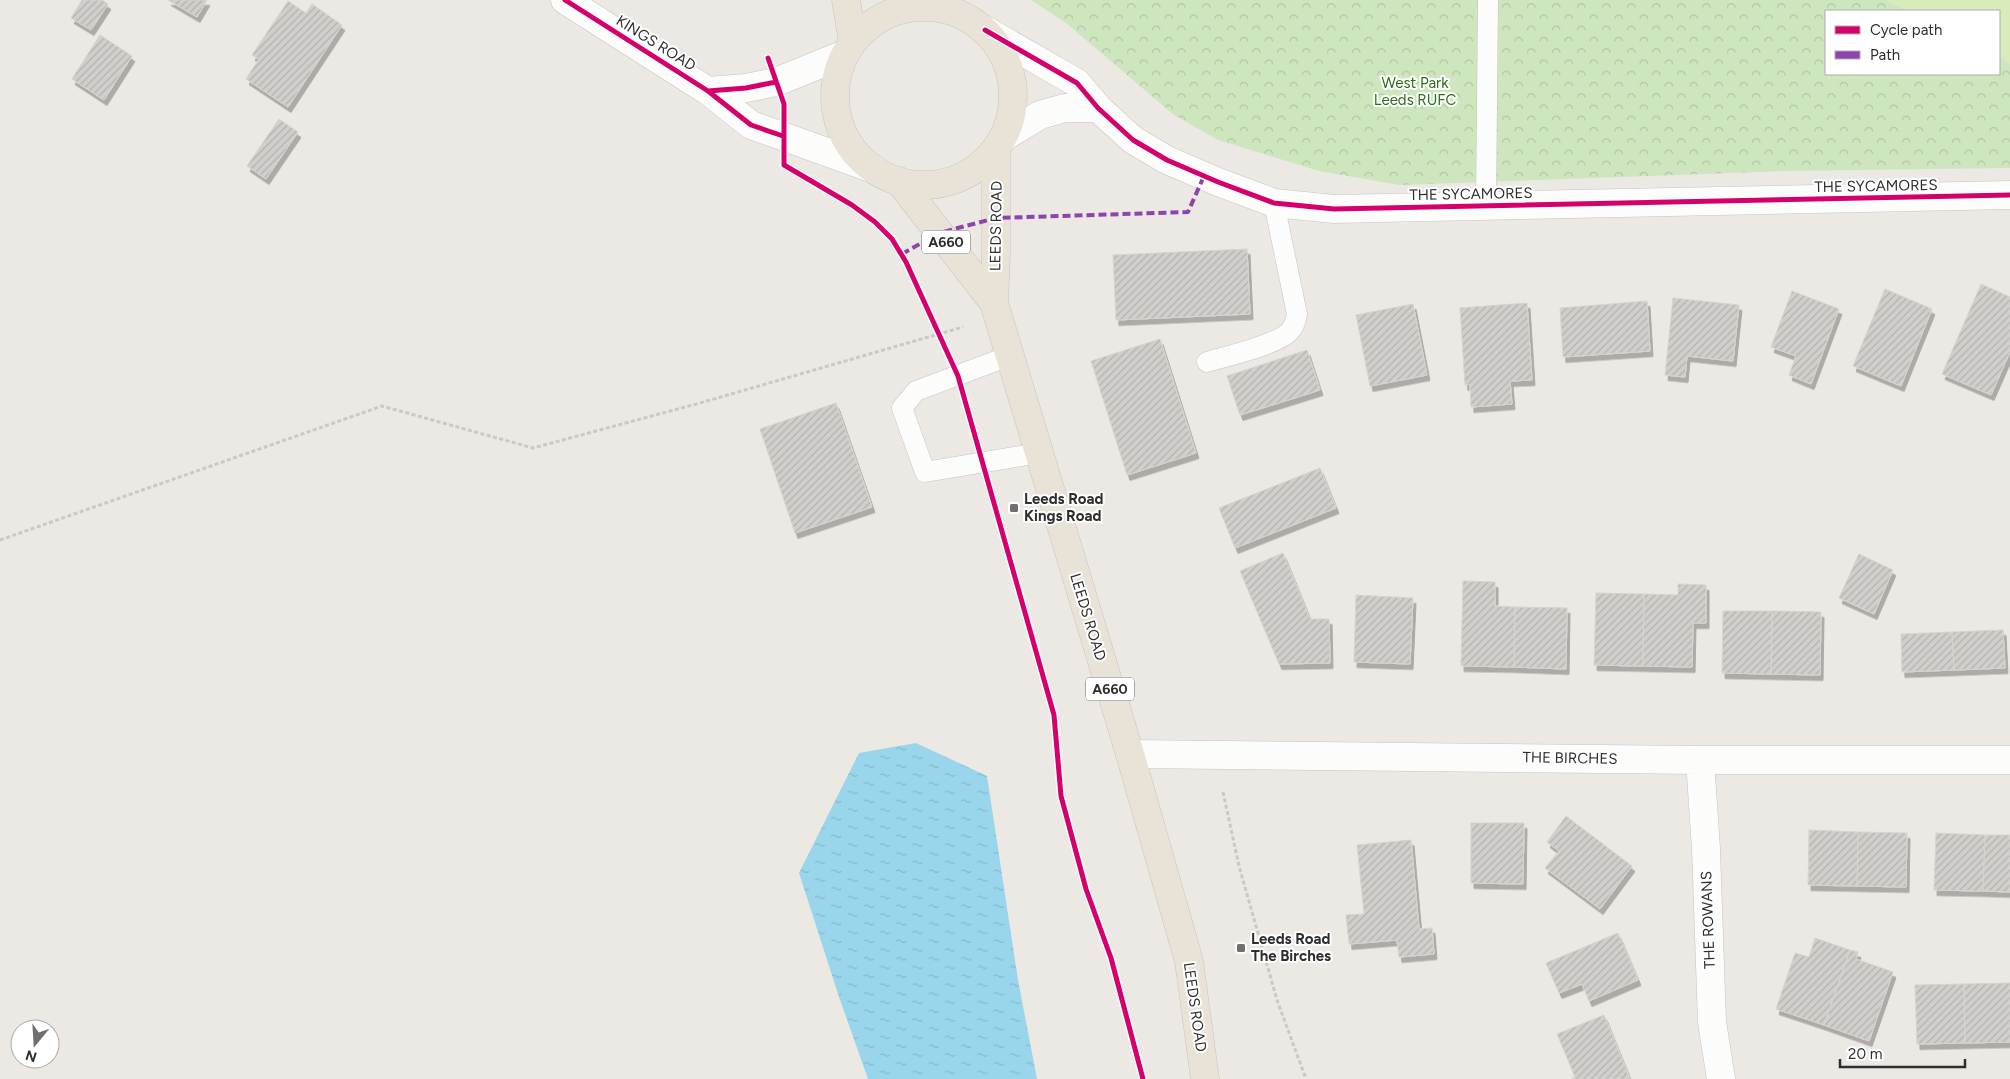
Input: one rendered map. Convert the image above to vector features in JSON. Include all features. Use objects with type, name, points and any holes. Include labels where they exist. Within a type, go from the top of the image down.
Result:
[{"type":"highway","points":[[846,0],[849,48]]},
{"type":"highway","points":[[921,3],[967,17],[985,30],[1003,53],[1012,81],[1013,109],[1000,143],[977,168],[952,180],[926,185],[899,181],[874,169],[855,152],[841,130],[835,104],[836,78],[849,48],[872,23],[896,11],[921,3]]},
{"type":"highway","name":"LEEDS ROAD","points":[[1000,143],[996,311],[1130,754],[1189,961],[1205,1079]]},
{"type":"highway","name":"LEEDS ROAD","points":[[899,181],[996,311]]},
{"type":"street","name":"KINGS ROAD","points":[[565,0],[708,91],[751,124],[874,169]]},
{"type":"street","name":"THE SYCAMORES","points":[[985,30],[1077,83],[1098,108],[1133,140],[1166,160],[1274,203],[1334,209],[2010,195]]},
{"type":"street","points":[[708,91],[746,88],[776,82],[849,48]]},
{"type":"street","points":[[1000,143],[1040,115],[1065,108],[1098,108]]},
{"type":"street","name":"THE BIRCHES","points":[[1130,754],[1700,760],[2010,760]]},
{"type":"street","name":"THE ROWANS","points":[[1700,760],[1706,848],[1712,1022],[1722,1079]]},
{"type":"lane","points":[[1486,206],[1488,0]]},
{"type":"lane","points":[[1207,362],[1278,339],[1289,332],[1296,321],[1297,314],[1274,203]]},
{"type":"lane","points":[[1009,356],[916,391],[902,408],[926,472],[1038,453]]},
{"type":"path","points":[[0,540],[382,406],[533,448],[700,403],[940,334],[996,311]]},
{"type":"path","points":[[936,325],[958,376]]},
{"type":"path","points":[[1215,755],[1247,895],[1277,1000],[1306,1079]]},
{"type":"green space","name":"West Park Leeds RUFC","points":[[1031,0],[2010,0],[2010,168],[1785,171],[1399,185],[1319,171],[1218,140],[1174,115],[1066,23]]},
{"type":"green space","points":[[1886,0],[2010,0],[2010,64],[2000,59],[2000,10],[1905,10]]},
{"type":"water","points":[[916,743],[987,776],[1018,980],[1037,1079],[868,1079],[799,873],[859,753]]},
{"type":"building","points":[[82,0],[102,0],[108,4],[91,30],[71,18]]},
{"type":"building","points":[[168,0],[207,0],[197,17]]},
{"type":"building","points":[[288,1],[306,13],[312,4],[342,25],[288,107],[246,79],[259,59],[252,55]]},
{"type":"building","points":[[100,35],[132,56],[104,100],[72,79]]},
{"type":"building","points":[[279,119],[298,132],[266,179],[247,166]]},
{"type":"building","points":[[1247,249],[1250,314],[1116,320],[1113,255]]},
{"type":"building","points":[[1981,284],[2010,297],[2010,352],[1991,395],[1942,374]]},
{"type":"building","points":[[1885,289],[1932,309],[1901,386],[1853,366]]},
{"type":"building","points":[[1792,291],[1839,309],[1811,384],[1789,375],[1796,356],[1771,347]]},
{"type":"building","points":[[1673,298],[1739,305],[1733,361],[1687,356],[1685,377],[1665,375]]},
{"type":"building","points":[[1647,301],[1650,351],[1563,357],[1560,308]]},
{"type":"building","points":[[1527,303],[1532,380],[1510,381],[1512,404],[1471,407],[1470,384],[1465,385],[1460,308]]},
{"type":"building","points":[[1413,304],[1427,375],[1370,386],[1356,315]]},
{"type":"building","points":[[1160,339],[1196,453],[1127,475],[1091,361]]},
{"type":"building","points":[[1307,350],[1320,390],[1240,415],[1227,376]]},
{"type":"building","points":[[836,403],[872,507],[795,533],[760,429]]},
{"type":"building","points":[[1320,468],[1336,508],[1235,548],[1219,508]]},
{"type":"building","points":[[1283,553],[1310,619],[1329,619],[1330,663],[1279,664],[1240,571]]},
{"type":"building","points":[[1859,554],[1893,570],[1874,614],[1839,598]]},
{"type":"building","points":[[1463,581],[1495,582],[1495,606],[1515,607],[1514,667],[1461,666]]},
{"type":"building","points":[[1678,584],[1706,585],[1706,623],[1693,623],[1692,667],[1643,666],[1644,594],[1678,595]]},
{"type":"building","points":[[1596,593],[1644,594],[1643,666],[1594,665]]},
{"type":"building","points":[[1356,595],[1413,598],[1410,664],[1354,662]]},
{"type":"building","points":[[1515,607],[1567,608],[1566,669],[1514,667]]},
{"type":"building","points":[[1723,611],[1772,611],[1771,674],[1722,673]]},
{"type":"building","points":[[1772,611],[1821,612],[1820,675],[1771,674]]},
{"type":"building","points":[[2003,630],[2005,668],[1954,670],[1952,632]]},
{"type":"building","points":[[1952,632],[1954,670],[1902,672],[1901,634]]},
{"type":"building","points":[[1566,816],[1632,866],[1600,909],[1545,868],[1559,851],[1547,842]]},
{"type":"building","points":[[1471,823],[1524,823],[1523,884],[1471,883]]},
{"type":"building","points":[[1809,830],[1858,832],[1857,886],[1808,885]]},
{"type":"building","points":[[1858,832],[1907,833],[1906,887],[1857,886]]},
{"type":"building","points":[[1936,833],[1985,835],[1983,891],[1934,890]]},
{"type":"building","points":[[1985,835],[2010,835],[2010,892],[1983,891]]},
{"type":"building","points":[[1411,840],[1419,929],[1432,928],[1434,954],[1399,957],[1397,940],[1349,944],[1346,915],[1364,914],[1357,845]]},
{"type":"building","points":[[1618,933],[1638,980],[1589,1001],[1582,984],[1559,993],[1546,963]]},
{"type":"building","points":[[1815,938],[1850,950],[1824,1025],[1776,1009],[1795,953],[1809,957]]},
{"type":"building","points":[[1850,950],[1858,952],[1856,959],[1893,972],[1869,1041],[1824,1025]]},
{"type":"building","points":[[2010,983],[2010,1042],[1965,1043],[1964,984]]},
{"type":"building","points":[[1964,984],[1965,1043],[1917,1044],[1915,985]]},
{"type":"building","points":[[1604,1015],[1630,1079],[1571,1079],[1575,1077],[1557,1034]]},
{"type":"marked path","points":[[902,254],[939,233],[996,218],[1188,212],[1204,176]]},
{"type":"cycle path","points":[[565,0],[708,91],[751,125],[783,136]]},
{"type":"cycle path","points":[[985,30],[1077,83],[1098,108],[1133,140],[1167,160],[1274,203],[1334,209],[2010,195]]},
{"type":"cycle path","points":[[768,58],[784,104],[784,165],[852,205],[875,222],[892,239],[906,262],[958,376],[1054,715],[1061,796],[1086,889],[1111,958],[1143,1079]]},
{"type":"cycle path","points":[[708,91],[746,88],[776,82]]},
{"type":"place","name":"Leeds Road Kings Road","points":[[1014,508]]},
{"type":"place","name":"Leeds Road The Birches","points":[[1241,948]]}]
